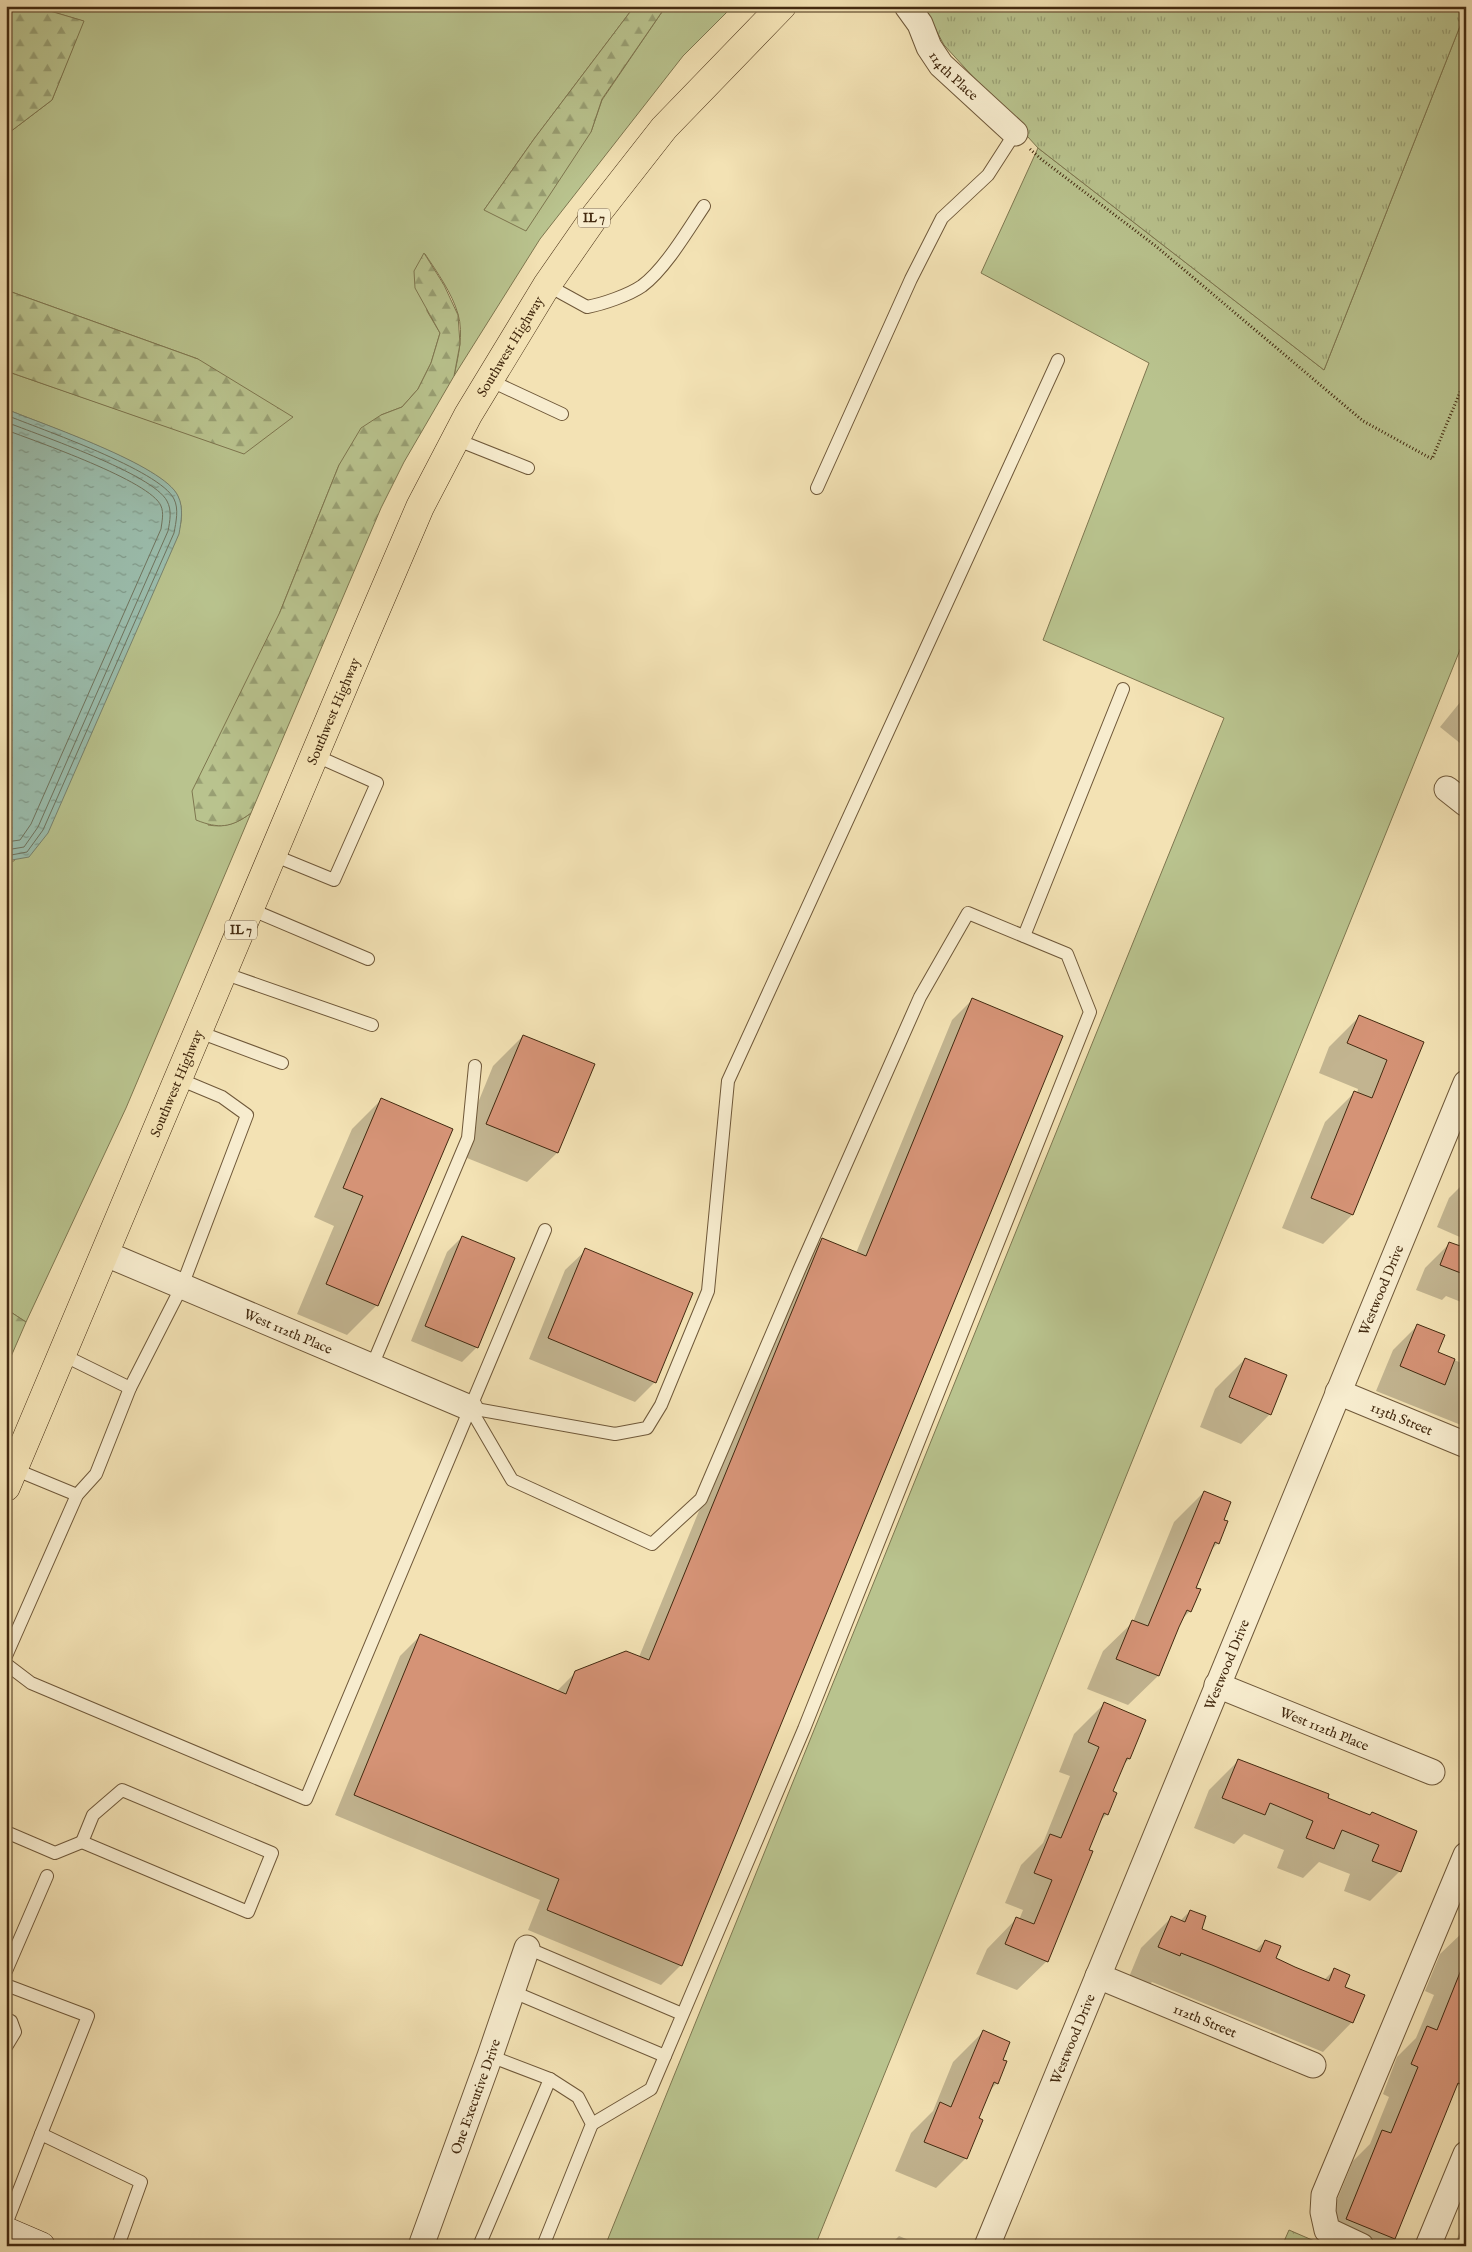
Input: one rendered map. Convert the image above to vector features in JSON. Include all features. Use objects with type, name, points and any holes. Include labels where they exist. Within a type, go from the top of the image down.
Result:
[{"type":"main road","name":"Southwest Highway","points":[[10,1478],[420,507],[489,380],[547,285],[595,216],[664,128],[782,6]]},
{"type":"main road","points":[[6,2231],[41,2246]]},
{"type":"street","name":"114th Place","points":[[907,6],[920,24],[929,47],[941,65],[1015,133]]},
{"type":"street","name":"Westwood Drive","points":[[987,2246],[1338,1392],[1463,1099]]},
{"type":"street","name":"West 112th Place","points":[[106,1254],[470,1408]]},
{"type":"street","name":"113th Street","points":[[1338,1392],[1466,1445]]},
{"type":"street","name":"West 112th Place","points":[[1217,1685],[1432,1772]]},
{"type":"street","points":[[1361,2246],[1327,2230],[1323,2212],[1324,2195],[1466,1854]]},
{"type":"street","name":"One Executive Drive","points":[[421,2246],[528,1948]]},
{"type":"street","name":"112th Street","points":[[1098,1976],[1313,2065]]},
{"type":"street","points":[[1428,2246],[1466,2154]]},
{"type":"lane","points":[[817,488],[912,279],[942,218],[988,175],[1015,133]]},
{"type":"lane","points":[[547,285],[587,307],[600,304],[642,286],[671,254],[704,206]]},
{"type":"lane","points":[[470,1408],[615,1434],[647,1428],[661,1405],[708,1291],[728,1081],[1058,360]]},
{"type":"lane","points":[[489,380],[562,414]]},
{"type":"lane","points":[[456,439],[528,468]]},
{"type":"lane","points":[[1024,936],[1123,689]]},
{"type":"lane","points":[[273,854],[334,880],[377,782],[314,756]]},
{"type":"lane","points":[[250,909],[368,959]]},
{"type":"lane","points":[[470,1408],[512,1480],[652,1544],[701,1499],[800,1268],[920,997],[968,913],[1067,954],[1090,1012],[804,1729],[651,2090],[592,2124],[543,2246]]},
{"type":"lane","points":[[223,973],[372,1025]]},
{"type":"lane","points":[[199,1032],[282,1063]]},
{"type":"lane","points":[[372,1366],[468,1138],[475,1066]]},
{"type":"lane","points":[[6,1656],[77,1495],[96,1474],[130,1388],[182,1286],[247,1115],[222,1097],[179,1079]]},
{"type":"lane","points":[[6,1664],[31,1683],[306,1799],[545,1230]]},
{"type":"lane","points":[[63,1355],[130,1388]]},
{"type":"lane","points":[[10,1478],[77,1495]]},
{"type":"lane","points":[[6,1832],[55,1853],[82,1842],[248,1912],[272,1853],[122,1790],[93,1815],[82,1842]]},
{"type":"lane","points":[[6,1971],[47,1876]]},
{"type":"lane","points":[[528,1948],[682,2014]]},
{"type":"lane","points":[[6,1986],[88,2016],[6,2224]]},
{"type":"lane","points":[[511,1991],[665,2056]]},
{"type":"lane","points":[[6,2019],[11,2021],[15,2032],[6,2047]]},
{"type":"lane","points":[[490,2056],[550,2079],[578,2097],[592,2124]]},
{"type":"lane","points":[[479,2246],[550,2079]]},
{"type":"lane","points":[[41,2134],[141,2182],[118,2246]]},
{"type":"path","points":[[1015,133],[1040,159],[1157,247],[1363,421],[1432,459],[1466,378]]},
{"type":"green space","points":[[6,6],[33,6],[84,21],[52,100],[6,135]]},
{"type":"green space","points":[[33,6],[619,6],[630,12],[534,139],[484,210],[591,132],[602,100],[666,6],[733,6],[683,56],[540,239],[454,376],[459,353],[460,322],[448,291],[425,254],[427,311],[440,333],[431,363],[418,389],[402,407],[381,415],[339,465],[280,612],[208,825],[220,826],[231,824],[251,813],[126,1108],[26,1322],[6,1309],[6,861],[14,861],[162,569],[178,534],[182,515],[178,497],[168,485],[151,472],[100,447],[6,409],[6,371],[244,453],[198,359],[6,290],[6,135],[52,100],[83,21]]},
{"type":"green space","points":[[619,6],[666,6],[602,99],[591,132],[526,231],[484,210],[534,139],[630,12]]},
{"type":"green space","points":[[923,6],[1466,6],[1466,11],[1324,370],[1038,148],[944,45]]},
{"type":"green space","points":[[1466,11],[1466,635],[815,2246],[605,2246],[1224,718],[1043,640],[1149,363],[981,273],[1038,148],[1324,370]]},
{"type":"green space","points":[[424,253],[444,285],[458,315],[460,344],[454,376],[404,462],[381,508],[251,813],[237,822],[225,826],[211,825],[196,820],[192,791],[280,612],[339,465],[361,428],[381,415],[402,407],[418,389],[431,363],[440,333],[415,288],[414,271]]},
{"type":"green space","points":[[6,290],[198,359],[293,417],[244,454],[6,371]]},
{"type":"green space","points":[[6,1309],[26,1322],[6,1368]]},
{"type":"green space","points":[[1289,2230],[1326,2246],[1282,2246]]},
{"type":"water","points":[[6,409],[73,435],[150,471],[168,484],[178,496],[182,515],[179,534],[48,833],[29,857],[6,861]]},
{"type":"building","points":[[972,998],[1063,1036],[682,1966],[547,1910],[559,1879],[354,1795],[420,1634],[566,1694],[575,1671],[626,1651],[649,1660],[822,1238],[866,1256]]},
{"type":"building","points":[[1359,1015],[1424,1042],[1353,1215],[1311,1198],[1354,1091],[1372,1098],[1387,1060],[1347,1043]]},
{"type":"building","points":[[523,1035],[595,1064],[558,1153],[486,1124]]},
{"type":"building","points":[[381,1098],[453,1129],[378,1306],[326,1284],[363,1196],[343,1188]]},
{"type":"building","points":[[462,1236],[515,1258],[478,1348],[425,1326]]},
{"type":"building","points":[[1449,1242],[1466,1248],[1466,1275],[1440,1265]]},
{"type":"building","points":[[585,1248],[693,1293],[656,1383],[548,1338]]},
{"type":"building","points":[[1417,1324],[1445,1335],[1438,1352],[1455,1359],[1445,1385],[1400,1366]]},
{"type":"building","points":[[1245,1358],[1287,1375],[1271,1415],[1229,1397]]},
{"type":"building","points":[[1204,1491],[1231,1502],[1224,1520],[1228,1521],[1219,1544],[1215,1542],[1196,1588],[1201,1589],[1191,1612],[1187,1610],[1159,1676],[1116,1659],[1132,1620],[1148,1626]]},
{"type":"building","points":[[1104,1702],[1146,1720],[1130,1759],[1127,1758],[1113,1791],[1117,1793],[1108,1815],[1104,1813],[1089,1850],[1093,1851],[1048,1962],[1005,1944],[1016,1917],[1034,1924],[1052,1880],[1034,1873],[1050,1834],[1061,1838],[1099,1747],[1088,1742]]},
{"type":"building","points":[[1238,1759],[1329,1794],[1328,1798],[1370,1815],[1372,1812],[1417,1831],[1401,1872],[1372,1861],[1379,1845],[1342,1830],[1334,1849],[1306,1838],[1313,1821],[1270,1803],[1265,1815],[1222,1798]]},
{"type":"building","points":[[1190,1910],[1206,1916],[1202,1929],[1260,1952],[1265,1940],[1281,1946],[1276,1958],[1329,1981],[1334,1968],[1350,1975],[1345,1987],[1365,1995],[1353,2023],[1212,1965],[1181,1953],[1180,1956],[1158,1947],[1171,1916],[1185,1922]]},
{"type":"building","points":[[1465,1960],[1466,2071],[1460,2084],[1458,2083],[1395,2239],[1346,2219],[1382,2130],[1391,2133],[1418,2067],[1411,2064],[1427,2026],[1437,2030]]},
{"type":"building","points":[[983,2030],[1010,2042],[1003,2060],[1007,2061],[998,2084],[994,2082],[979,2118],[983,2120],[967,2159],[924,2142],[940,2102],[951,2107]]}]
